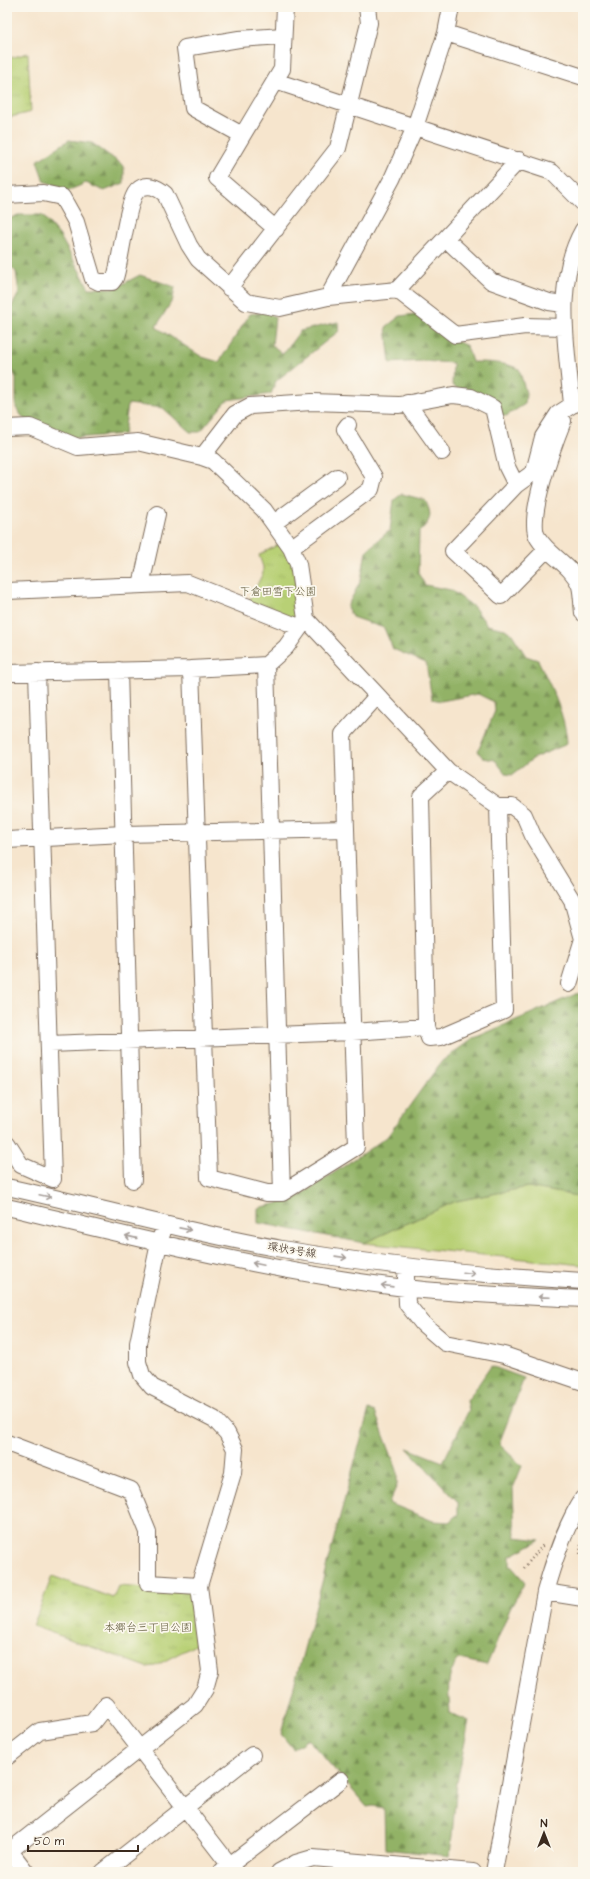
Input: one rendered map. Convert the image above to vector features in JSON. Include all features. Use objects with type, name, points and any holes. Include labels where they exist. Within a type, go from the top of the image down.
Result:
[{"type":"street","points":[[276,229],[217,178],[282,69],[286,7]]},
{"type":"street","points":[[229,288],[338,148],[369,23],[367,7]]},
{"type":"street","points":[[328,297],[392,179],[415,127],[446,33],[451,7]]},
{"type":"street","points":[[446,33],[583,77]]},
{"type":"street","points":[[242,135],[193,108],[185,48],[239,40],[283,36]]},
{"type":"street","points":[[275,81],[552,172],[583,202]]},
{"type":"street","points":[[7,195],[43,193],[62,197],[76,222],[93,279],[105,284],[112,282],[117,272],[129,212],[136,191],[144,186],[159,188],[165,194],[189,245],[198,258],[246,302],[280,308],[328,297],[398,290],[518,160]]},
{"type":"street","points":[[583,230],[576,243],[569,266],[564,304],[564,327],[574,405],[554,441],[536,507],[535,525],[537,537],[547,549],[573,574],[580,586],[583,614]]},
{"type":"street","points":[[446,239],[491,281],[549,302],[564,304]]},
{"type":"street","points":[[398,290],[455,335],[525,326],[564,327]]},
{"type":"street","points":[[202,456],[235,414],[250,406],[312,402],[399,405],[453,395],[471,397],[493,408],[507,467],[516,485]]},
{"type":"street","points":[[407,403],[442,452]]},
{"type":"street","points":[[547,549],[500,596],[453,551],[516,485],[534,472],[543,437],[558,414],[574,405]]},
{"type":"street","points":[[291,548],[371,489],[374,477],[345,429],[348,425]]},
{"type":"street","points":[[7,428],[30,427],[78,447],[138,442],[202,456],[214,461],[274,523],[291,548],[298,564],[303,623],[286,647],[266,665],[191,669],[7,673]]},
{"type":"street","points":[[274,523],[336,477]]},
{"type":"street","points":[[141,585],[156,514]]},
{"type":"street","points":[[7,591],[188,583],[303,623],[377,696],[448,771],[498,806],[512,806],[524,815],[534,838],[572,900],[583,939],[569,984]]},
{"type":"street","points":[[266,665],[282,1193]]},
{"type":"street","points":[[191,669],[209,1178],[267,1193],[282,1193],[356,1148],[343,734],[377,696]]},
{"type":"street","points":[[119,670],[133,1180]]},
{"type":"street","points":[[7,1143],[21,1165],[53,1179],[50,1044],[37,672]]},
{"type":"street","points":[[448,771],[421,796],[426,1027],[429,1038],[441,1037],[504,1010],[498,806]]},
{"type":"street","points":[[7,840],[124,834],[346,829]]},
{"type":"street","points":[[50,1044],[352,1032],[426,1027]]},
{"type":"street","name":"環状3号線","points":[[7,1187],[165,1225],[282,1249],[405,1266],[477,1274],[583,1281]]},
{"type":"street","name":"環状3号線","points":[[7,1207],[159,1243],[283,1269],[406,1288],[482,1294],[583,1299]]},
{"type":"street","points":[[26,1872],[8,1850],[195,1705],[205,1689],[210,1671],[199,1586],[233,1473],[235,1449],[227,1433],[214,1419],[152,1387],[142,1375],[138,1362],[138,1342],[159,1243],[165,1225]]},
{"type":"street","points":[[405,1266],[408,1304],[423,1324],[445,1342],[504,1355],[583,1382]]},
{"type":"street","points":[[7,1443],[132,1490],[148,1532],[148,1583],[199,1586]]},
{"type":"street","points":[[494,1872],[545,1592],[551,1570],[563,1539],[583,1498]]},
{"type":"street","points":[[545,1592],[583,1598]]},
{"type":"street","points":[[7,1756],[40,1731],[92,1723],[106,1705],[185,1807],[228,1870],[340,1780]]},
{"type":"street","points":[[103,1872],[252,1755]]},
{"type":"street","points":[[279,1872],[296,1863],[313,1858],[345,1866],[473,1872]]},
{"type":"path","points":[[582,1532],[580,1555],[583,1557]]},
{"type":"green space","points":[[28,53],[31,112],[7,118],[7,59]]},
{"type":"green space","points":[[69,140],[92,143],[124,166],[124,183],[104,191],[86,183],[65,192],[44,181],[37,161]]},
{"type":"green space","points":[[18,215],[42,215],[60,236],[89,288],[115,288],[140,275],[175,287],[173,299],[156,327],[202,357],[219,362],[250,314],[266,312],[275,317],[272,345],[283,354],[300,331],[338,322],[339,331],[276,381],[271,394],[227,400],[200,432],[190,432],[163,408],[128,404],[124,434],[75,438],[24,419],[16,408],[16,378],[7,358],[7,315],[19,293],[16,272],[7,263],[7,220]]},
{"type":"green space","points":[[416,314],[456,341],[467,346],[472,362],[490,362],[519,369],[526,393],[525,404],[506,416],[493,413],[452,385],[453,363],[422,361],[390,363],[386,327],[400,316]]},
{"type":"green space","points":[[402,494],[425,500],[429,510],[430,518],[419,532],[418,573],[425,585],[451,590],[474,607],[487,625],[505,629],[512,634],[526,656],[538,660],[557,700],[564,722],[567,744],[534,758],[512,775],[506,774],[495,760],[483,758],[478,751],[495,711],[494,702],[478,694],[441,701],[432,699],[426,663],[393,649],[384,628],[352,617],[347,607],[361,580],[366,551],[390,530],[394,500]]},
{"type":"green space","name":"下倉田雪下公園","points":[[283,542],[292,559],[302,610],[296,621],[248,603],[263,573],[263,567],[259,555]]},
{"type":"green space","points":[[583,993],[583,1197],[528,1187],[456,1201],[364,1243],[258,1223],[258,1208],[295,1199],[387,1137],[442,1061],[472,1039],[576,994]]},
{"type":"green space","points":[[528,1187],[583,1197],[583,1265],[364,1243],[456,1201]]},
{"type":"green space","points":[[491,1366],[524,1378],[499,1444],[522,1466],[513,1488],[515,1537],[540,1540],[510,1556],[510,1565],[525,1582],[510,1609],[487,1665],[459,1659],[450,1678],[450,1713],[469,1721],[457,1783],[450,1856],[385,1849],[384,1808],[373,1806],[367,1807],[308,1739],[293,1749],[281,1734],[369,1409],[375,1412],[397,1470],[397,1485],[389,1503],[433,1521],[449,1522],[458,1514],[458,1502],[407,1448],[443,1462],[469,1410],[467,1401]]},
{"type":"green space","name":"本郷台三丁目公園","points":[[52,1576],[113,1598],[118,1586],[192,1591],[197,1644],[155,1666],[147,1667],[33,1626]]}]
